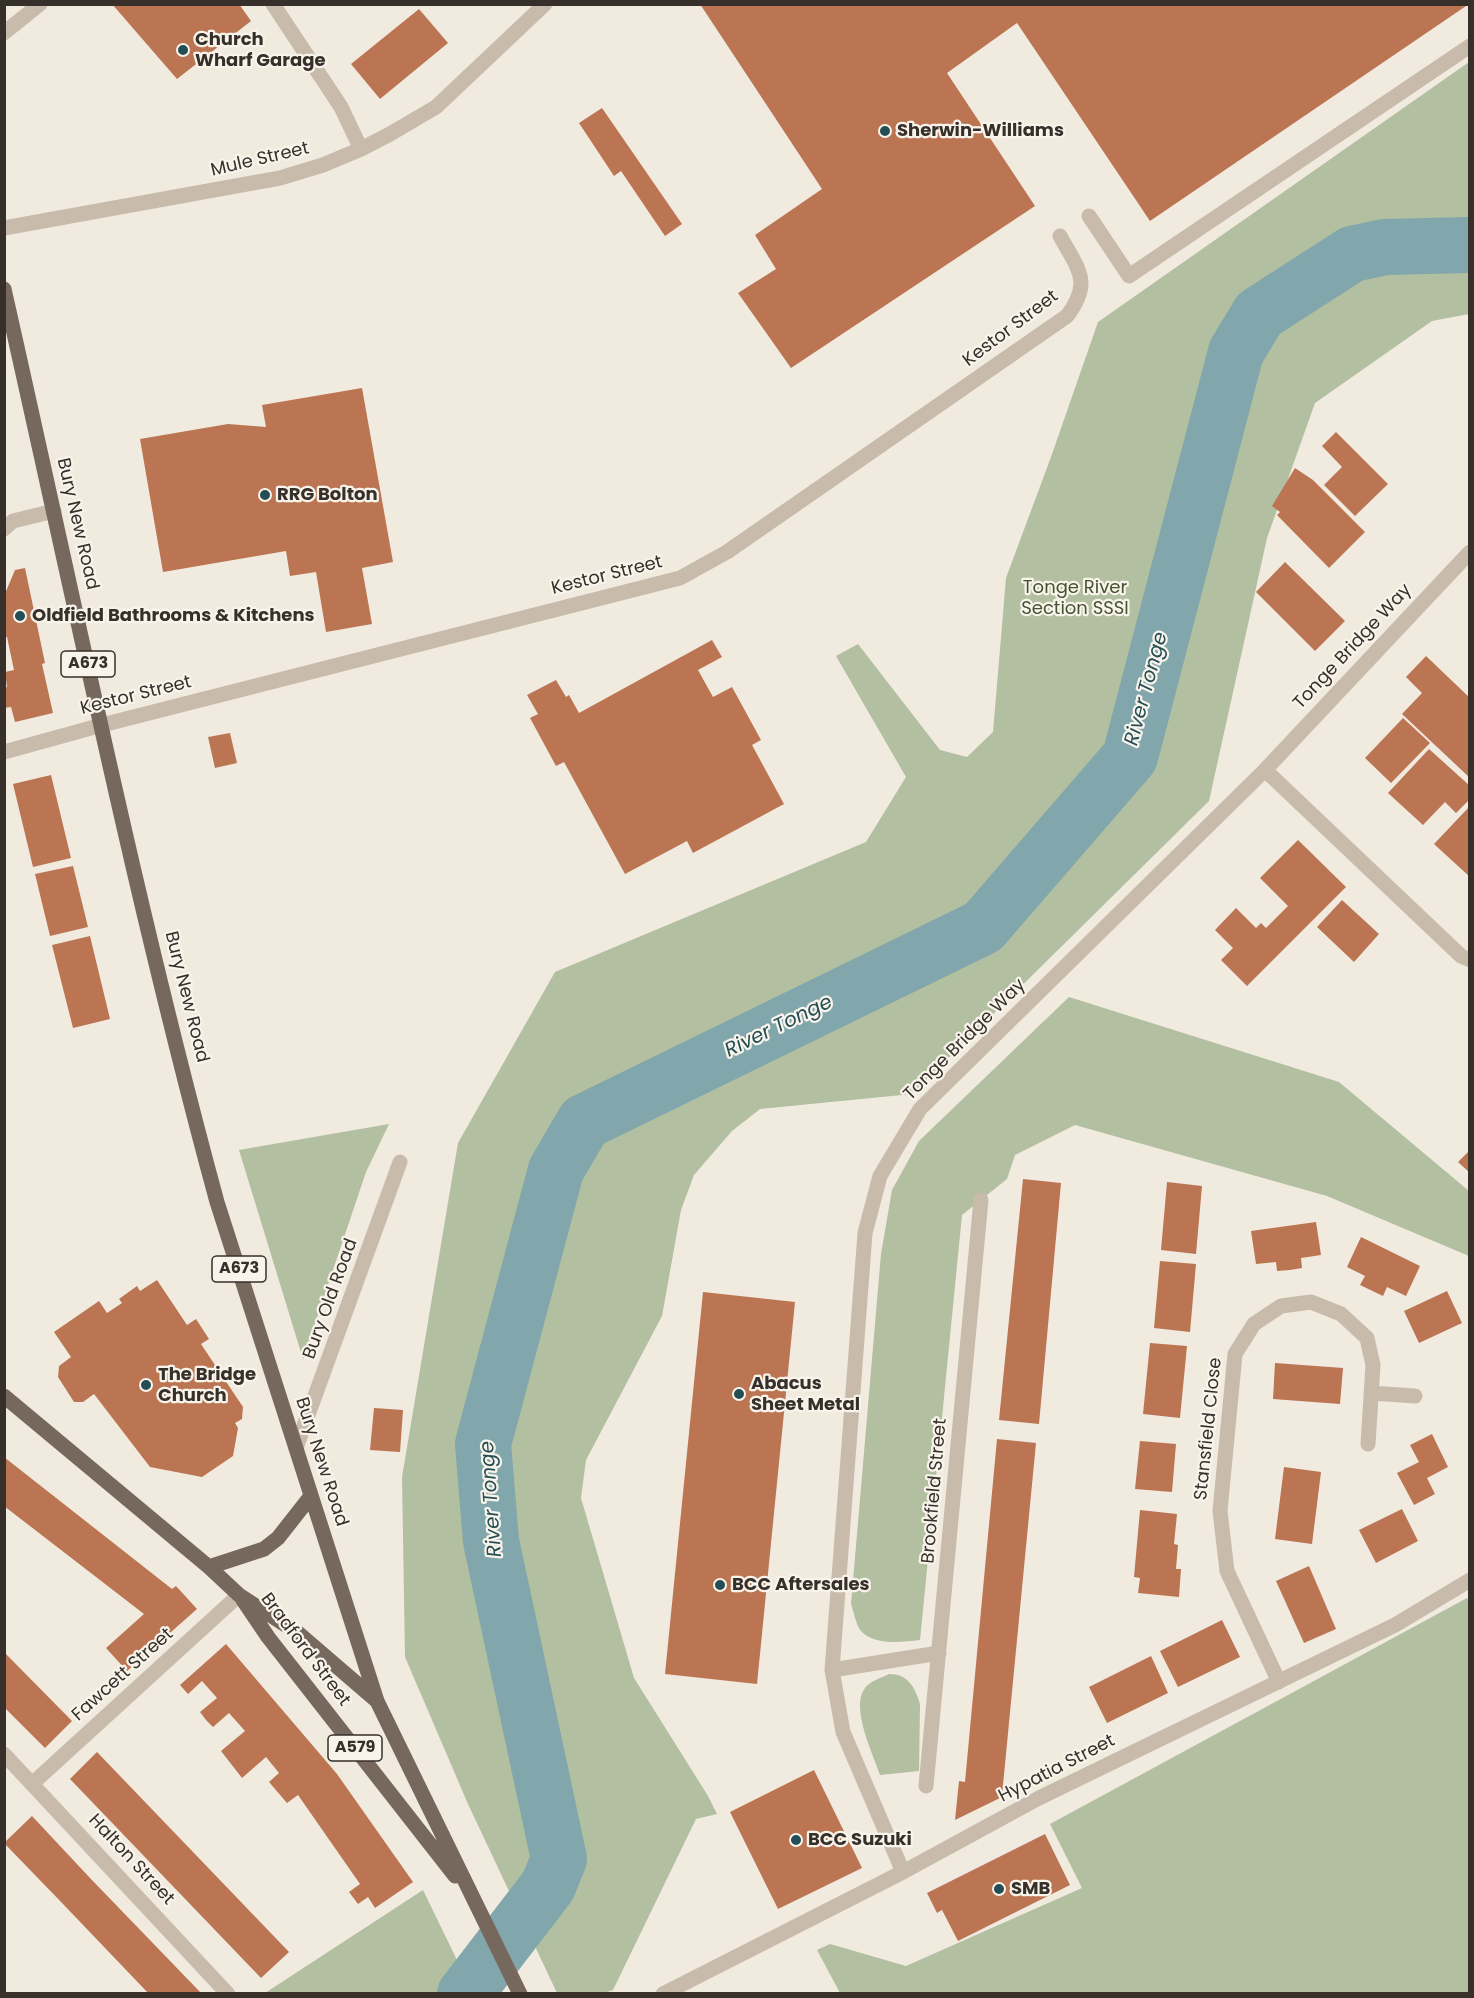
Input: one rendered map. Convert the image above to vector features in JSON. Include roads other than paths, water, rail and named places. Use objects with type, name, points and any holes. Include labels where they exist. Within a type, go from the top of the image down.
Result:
[{"type":"main road","name":"Bury New Road","points":[[4,289],[102,725],[196,1124],[218,1202],[377,1701]]},
{"type":"main road","name":"Bradford Street","points":[[4,1396],[209,1567],[239,1595],[298,1633],[377,1701]]},
{"type":"main road","points":[[209,1567],[264,1549],[278,1538],[311,1496]]},
{"type":"main road","name":"Bradford Street","points":[[239,1595],[268,1637],[474,1899]]},
{"type":"main road","name":"A579","points":[[377,1701],[520,1994]]},
{"type":"street","points":[[4,33],[40,4]]},
{"type":"street","points":[[273,4],[341,107],[361,149]]},
{"type":"street","name":"Mule Street","points":[[4,228],[280,178],[323,165],[361,149],[436,107],[545,4]]},
{"type":"street","points":[[1089,216],[1130,276],[1470,46]]},
{"type":"street","name":"Kestor Street","points":[[4,752],[680,578],[727,552],[1067,316],[1077,302],[1082,288],[1081,273],[1060,236]]},
{"type":"street","points":[[7,522],[54,511]]},
{"type":"street","name":"Tonge Bridge Way","points":[[903,1872],[843,1732],[832,1670],[865,1233],[880,1176],[920,1109],[1265,770],[1470,552]]},
{"type":"street","points":[[1265,770],[1461,956],[1470,960]]},
{"type":"street","name":"Bury Old Road","points":[[296,1448],[400,1162]]},
{"type":"street","name":"Brookfield Street","points":[[926,1786],[981,1200]]},
{"type":"street","name":"Stansfield Close","points":[[1279,1682],[1227,1571],[1220,1511],[1235,1354],[1254,1324],[1281,1306],[1311,1302],[1341,1314],[1367,1338],[1372,1365],[1368,1444]]},
{"type":"street","points":[[1371,1393],[1415,1396]]},
{"type":"street","name":"Hypatia Street","points":[[663,1994],[903,1872],[1040,1798],[1395,1625],[1470,1580]]},
{"type":"street","name":"Fawcett Street","points":[[33,1783],[239,1595]]},
{"type":"street","points":[[832,1670],[939,1653]]},
{"type":"street","name":"Halton Street","points":[[4,1754],[228,1994]]},
{"type":"waterway","name":"River Tonge","points":[[465,1994],[548,1886],[559,1859],[491,1541],[483,1444],[556,1170],[584,1122],[983,927],[1130,757],[1236,352],[1259,314],[1352,254],[1385,247],[1470,245]]},
{"type":"place","name":"Church Wharf Garage","points":[[183,50]]},
{"type":"place","name":"Sherwin-Williams","points":[[885,131]]},
{"type":"place","name":"RRG Bolton","points":[[265,495]]},
{"type":"place","name":"Oldfield Bathrooms & Kitchens","points":[[20,616]]},
{"type":"place","name":"The Bridge Church","points":[[146,1385]]},
{"type":"place","name":"Abacus Sheet Metal","points":[[739,1394]]},
{"type":"place","name":"BCC Aftersales","points":[[720,1585]]},
{"type":"place","name":"BCC Suzuki","points":[[796,1840]]},
{"type":"place","name":"SMB","points":[[999,1889]]},
{"type":"park label","name":"Tonge River Section SSSI","points":[[1075,598]]}]
